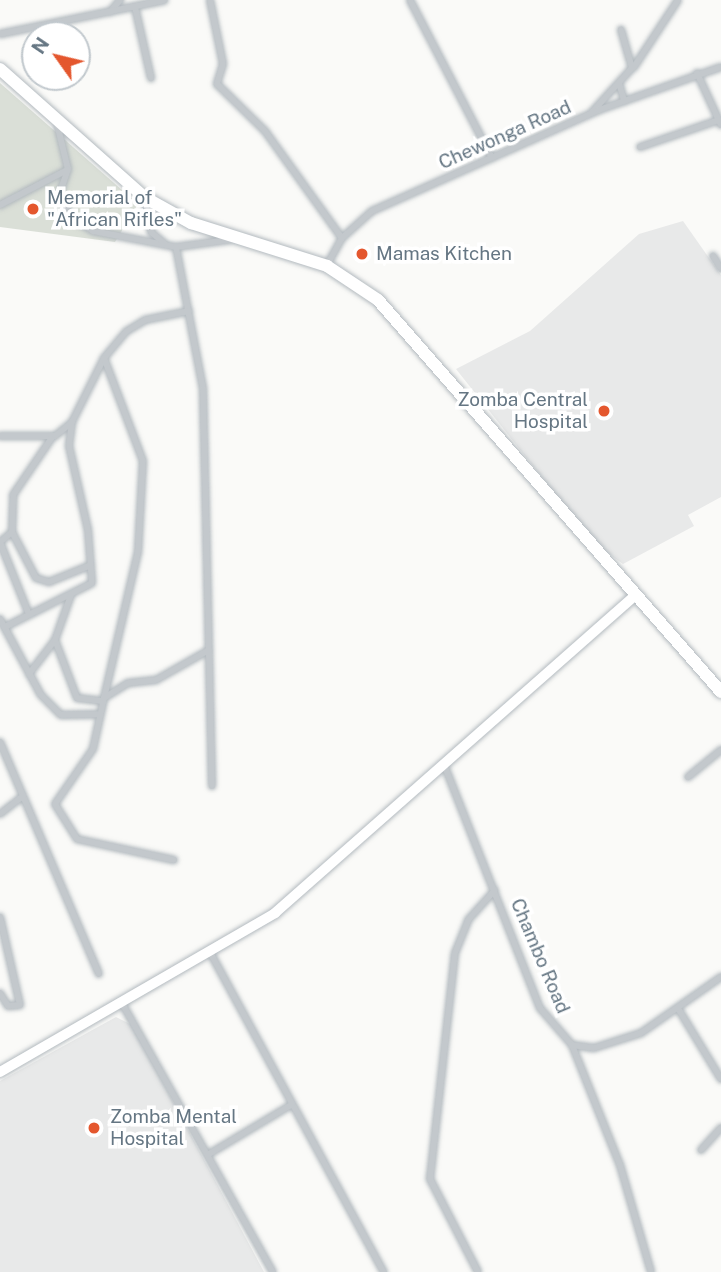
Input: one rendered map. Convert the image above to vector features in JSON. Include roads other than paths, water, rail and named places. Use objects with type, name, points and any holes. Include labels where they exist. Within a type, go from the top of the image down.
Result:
[{"type":"highway","points":[[0,69],[56,123],[144,197],[191,223],[327,266],[393,315],[633,597],[721,692]]},
{"type":"main road","points":[[0,1072],[211,954],[321,878],[633,597]]},
{"type":"street","points":[[109,13],[120,0]]},
{"type":"street","points":[[0,34],[162,0]]},
{"type":"street","points":[[210,0],[223,66],[217,84],[265,131],[342,238]]},
{"type":"street","points":[[410,0],[492,158]]},
{"type":"street","points":[[591,114],[632,68],[678,0]]},
{"type":"street","points":[[135,7],[151,78]]},
{"type":"street","points":[[621,30],[632,68]]},
{"type":"street","name":"Chewonga Road","points":[[327,266],[342,238],[372,211],[591,114],[721,67]]},
{"type":"street","points":[[640,146],[720,123],[698,74]]},
{"type":"street","points":[[619,83],[624,101]]},
{"type":"street","points":[[56,123],[68,169],[58,198],[76,221],[93,231],[176,247],[240,238]]},
{"type":"street","points":[[0,205],[68,169]]},
{"type":"street","points":[[144,197],[151,232],[165,244]]},
{"type":"street","points":[[176,247],[203,389],[212,786]]},
{"type":"street","points":[[713,256],[721,269]]},
{"type":"street","points":[[91,565],[49,582],[36,578],[12,532],[13,495],[52,438],[72,422],[104,358],[135,324],[189,311]]},
{"type":"street","points":[[104,358],[143,461],[138,552],[93,749],[55,799],[59,820],[83,841],[174,860]]},
{"type":"street","points":[[5,627],[28,612],[91,586],[91,565],[72,476],[72,422]]},
{"type":"street","points":[[0,436],[52,438]]},
{"type":"street","points":[[12,532],[1,542],[28,612]]},
{"type":"street","points":[[30,674],[55,640],[71,595]]},
{"type":"street","points":[[0,619],[41,695],[67,718],[100,714]]},
{"type":"street","points":[[55,640],[77,698],[103,699],[128,683],[156,680],[209,650]]},
{"type":"street","points":[[0,741],[23,796],[51,849],[99,974]]},
{"type":"street","points":[[688,777],[721,750]]},
{"type":"street","name":"Chambo Road","points":[[445,767],[544,1016],[572,1045],[620,1165],[651,1272]]},
{"type":"street","points":[[0,814],[23,796]]},
{"type":"street","points":[[478,1272],[430,1179],[455,953],[468,920],[495,891]]},
{"type":"street","points":[[0,917],[20,1005],[8,1006],[0,993]]},
{"type":"street","points":[[211,954],[384,1272]]},
{"type":"street","points":[[572,1045],[617,1044],[679,1010],[721,977]]},
{"type":"street","points":[[123,1005],[273,1272]]},
{"type":"street","points":[[679,1010],[721,1079]]},
{"type":"street","points":[[208,1154],[291,1105]]},
{"type":"street","points":[[701,1150],[721,1128]]},
{"type":"place","name":"Memorial of \"African Rifles\"","points":[[33,209]]},
{"type":"place","name":"Mamas Kitchen","points":[[362,254]]},
{"type":"place","name":"Zomba Central Hospital","points":[[604,411]]},
{"type":"place","name":"Zomba Mental Hospital","points":[[94,1128]]}]
